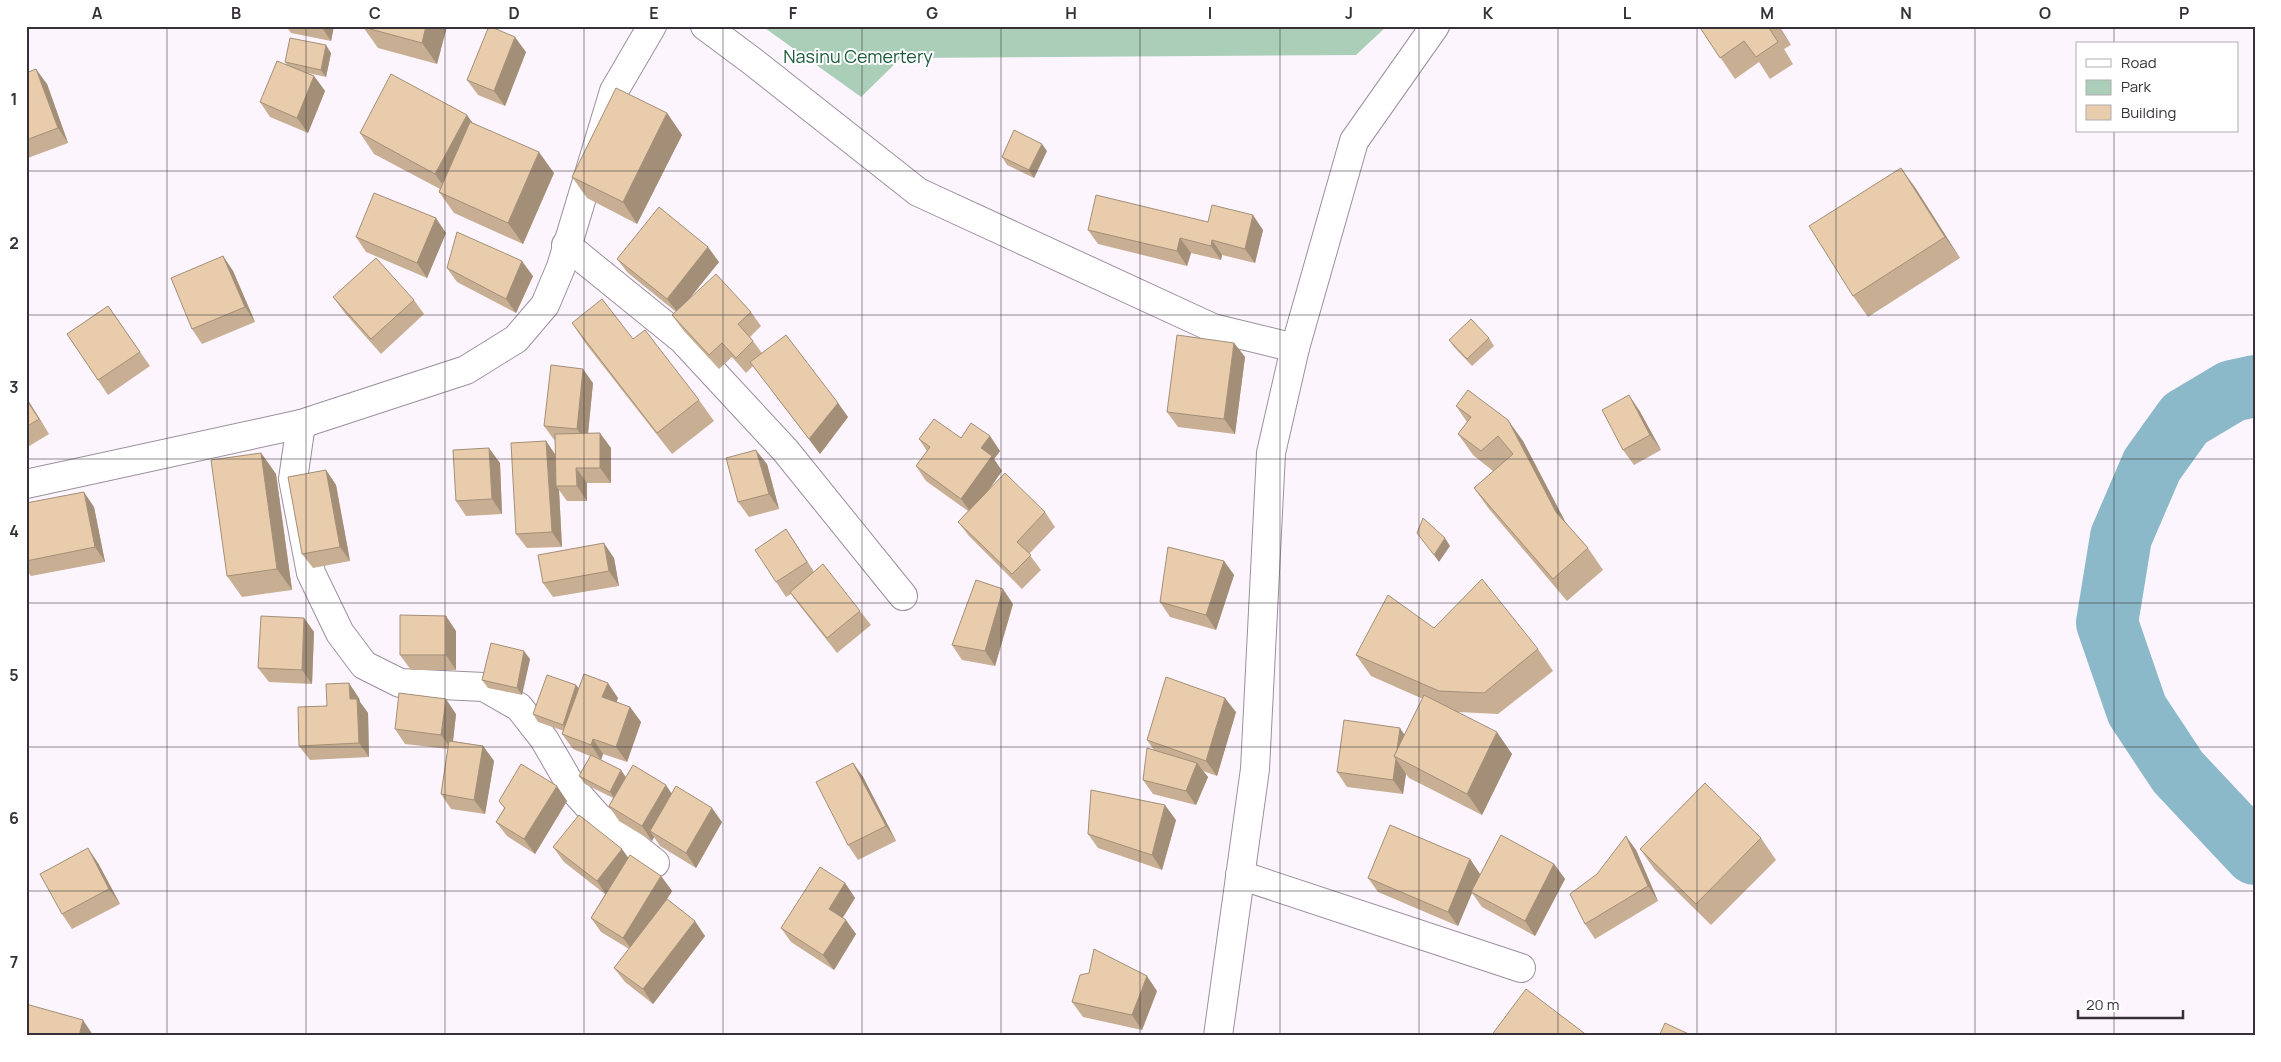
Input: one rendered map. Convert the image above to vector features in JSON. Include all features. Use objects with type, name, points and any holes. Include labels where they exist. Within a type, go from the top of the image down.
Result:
[{"type":"street","points":[[26,484],[301,424],[466,370],[516,339],[545,305],[561,267],[566,245],[614,91],[652,26]]},
{"type":"street","points":[[705,26],[918,192],[1213,328],[1295,348]]},
{"type":"street","points":[[1218,1036],[1255,770],[1271,453],[1295,348],[1354,141],[1435,26]]},
{"type":"street","points":[[566,245],[682,339],[786,450],[903,596]]},
{"type":"street","points":[[301,424],[293,479],[310,573],[340,633],[364,665],[400,683],[484,687],[519,707],[544,739],[573,789],[598,816],[655,863]]},
{"type":"street","points":[[1240,875],[1521,968]]},
{"type":"green space","name":"Nasinu Cemertery","points":[[762,26],[1387,26],[1356,55],[901,58],[861,97]]},
{"type":"building","points":[[363,26],[426,26],[422,43]]},
{"type":"building","points":[[489,26],[515,37],[494,91],[467,80]]},
{"type":"building","points":[[1699,26],[1772,26],[1769,28],[1778,42],[1756,57],[1744,41],[1720,58]]},
{"type":"building","points":[[290,38],[326,45],[321,70],[285,62]]},
{"type":"building","points":[[277,61],[314,76],[297,118],[260,102]]},
{"type":"building","points":[[36,69],[58,128],[26,140],[26,73]]},
{"type":"building","points":[[391,74],[467,115],[435,174],[360,133]]},
{"type":"building","points":[[616,88],[667,113],[623,202],[572,177]]},
{"type":"building","points":[[470,122],[539,152],[508,223],[439,192]]},
{"type":"building","points":[[1014,130],[1042,144],[1029,170],[1002,157]]},
{"type":"building","points":[[1901,168],[1945,237],[1853,296],[1809,226]]},
{"type":"building","points":[[374,193],[436,218],[417,263],[356,237]]},
{"type":"building","points":[[1096,195],[1208,222],[1212,205],[1253,215],[1245,249],[1212,240],[1211,246],[1180,238],[1177,251],[1088,230]]},
{"type":"building","points":[[659,207],[708,247],[667,299],[617,259]]},
{"type":"building","points":[[457,232],[522,261],[506,299],[447,268]]},
{"type":"building","points":[[223,256],[245,307],[192,329],[171,278]]},
{"type":"building","points":[[376,258],[414,300],[371,339],[333,297]]},
{"type":"building","points":[[716,274],[751,312],[738,324],[753,341],[736,358],[722,343],[709,355],[672,315]]},
{"type":"building","points":[[602,299],[633,339],[645,330],[699,400],[657,433],[572,323]]},
{"type":"building","points":[[108,306],[140,352],[98,380],[67,334]]},
{"type":"building","points":[[1471,319],[1489,338],[1467,359],[1449,340]]},
{"type":"building","points":[[786,335],[838,403],[809,439],[750,362]]},
{"type":"building","points":[[1177,335],[1234,343],[1224,419],[1167,412]]},
{"type":"building","points":[[551,365],[583,369],[577,429],[544,426]]},
{"type":"building","points":[[1468,390],[1508,420],[1556,512],[1588,548],[1553,579],[1474,488],[1513,454],[1498,436],[1481,451],[1458,434],[1471,417],[1456,406]]},
{"type":"building","points":[[1629,395],[1650,435],[1623,450],[1602,410]]},
{"type":"building","points":[[26,399],[39,419],[26,427]]},
{"type":"building","points":[[934,419],[961,438],[971,423],[990,436],[981,448],[992,456],[961,499],[916,466],[930,447],[919,439]]},
{"type":"building","points":[[600,433],[600,468],[576,468],[577,486],[556,486],[555,434]]},
{"type":"building","points":[[546,441],[552,532],[516,534],[511,443]]},
{"type":"building","points":[[489,448],[492,499],[456,501],[453,450]]},
{"type":"building","points":[[756,450],[769,494],[738,502],[726,458]]},
{"type":"building","points":[[261,453],[277,569],[227,576],[211,460]]},
{"type":"building","points":[[326,470],[340,547],[302,554],[288,477]]},
{"type":"building","points":[[1005,473],[1045,512],[1017,542],[1031,555],[1012,574],[958,522]]},
{"type":"building","points":[[84,492],[95,547],[26,561],[26,503]]},
{"type":"building","points":[[1423,518],[1445,538],[1434,555],[1417,533]]},
{"type":"building","points":[[786,529],[807,562],[776,582],[755,550]]},
{"type":"building","points":[[604,543],[609,571],[543,583],[538,555]]},
{"type":"building","points":[[1168,547],[1224,561],[1206,615],[1160,602]]},
{"type":"building","points":[[823,564],[860,611],[827,638],[790,592]]},
{"type":"building","points":[[1482,579],[1538,649],[1484,693],[1439,691],[1356,655],[1388,595],[1434,628]]},
{"type":"building","points":[[976,580],[1003,589],[985,651],[952,645]]},
{"type":"building","points":[[400,615],[446,616],[446,655],[400,655]]},
{"type":"building","points":[[261,616],[304,618],[302,670],[258,668]]},
{"type":"building","points":[[491,643],[524,651],[517,688],[482,680]]},
{"type":"building","points":[[584,674],[608,683],[602,697],[630,707],[616,747],[593,739],[591,745],[562,734]]},
{"type":"building","points":[[547,675],[576,685],[563,725],[533,714]]},
{"type":"building","points":[[1166,677],[1225,698],[1206,761],[1147,740]]},
{"type":"building","points":[[349,683],[350,699],[357,699],[359,743],[299,746],[298,707],[327,706],[326,684]]},
{"type":"building","points":[[399,693],[446,699],[441,735],[395,729]]},
{"type":"building","points":[[1424,695],[1497,732],[1467,794],[1394,756]]},
{"type":"building","points":[[1344,720],[1400,728],[1397,750],[1394,756],[1396,759],[1393,780],[1337,772]]},
{"type":"building","points":[[449,741],[483,746],[474,800],[441,794]]},
{"type":"building","points":[[1147,748],[1197,763],[1186,791],[1143,780]]},
{"type":"building","points":[[591,755],[621,770],[610,792],[579,776]]},
{"type":"building","points":[[853,763],[886,826],[848,845],[816,782]]},
{"type":"building","points":[[521,764],[557,786],[524,839],[496,822],[505,808],[499,801]]},
{"type":"building","points":[[633,765],[666,785],[642,826],[609,806]]},
{"type":"building","points":[[1705,783],[1761,838],[1696,904],[1640,849]]},
{"type":"building","points":[[676,786],[712,808],[686,853],[650,831]]},
{"type":"building","points":[[1091,790],[1165,805],[1152,855],[1088,834]]},
{"type":"building","points":[[579,815],[622,849],[597,881],[553,847]]},
{"type":"building","points":[[1390,825],[1470,859],[1448,912],[1368,878]]},
{"type":"building","points":[[1501,835],[1554,864],[1525,921],[1471,892]]},
{"type":"building","points":[[1626,836],[1648,886],[1585,924],[1570,894],[1597,874]]},
{"type":"building","points":[[88,848],[109,889],[62,914],[40,874]]},
{"type":"building","points":[[630,855],[661,876],[623,938],[591,918]]},
{"type":"building","points":[[820,867],[845,883],[829,909],[846,920],[823,955],[781,928]]},
{"type":"building","points":[[667,899],[695,921],[643,989],[614,968]]},
{"type":"building","points":[[1094,949],[1147,976],[1132,1015],[1072,1002],[1080,975],[1089,973]]},
{"type":"building","points":[[1526,989],[1588,1036],[1491,1036]]},
{"type":"building","points":[[26,1004],[83,1020],[79,1036],[26,1036]]},
{"type":"building","points":[[1665,1023],[1693,1036],[1659,1036]]},
{"type":"waterway","points":[[2255,386],[2232,391],[2185,419],[2152,465],[2121,537],[2107,623],[2137,710],[2178,772],[2255,854]]}]
